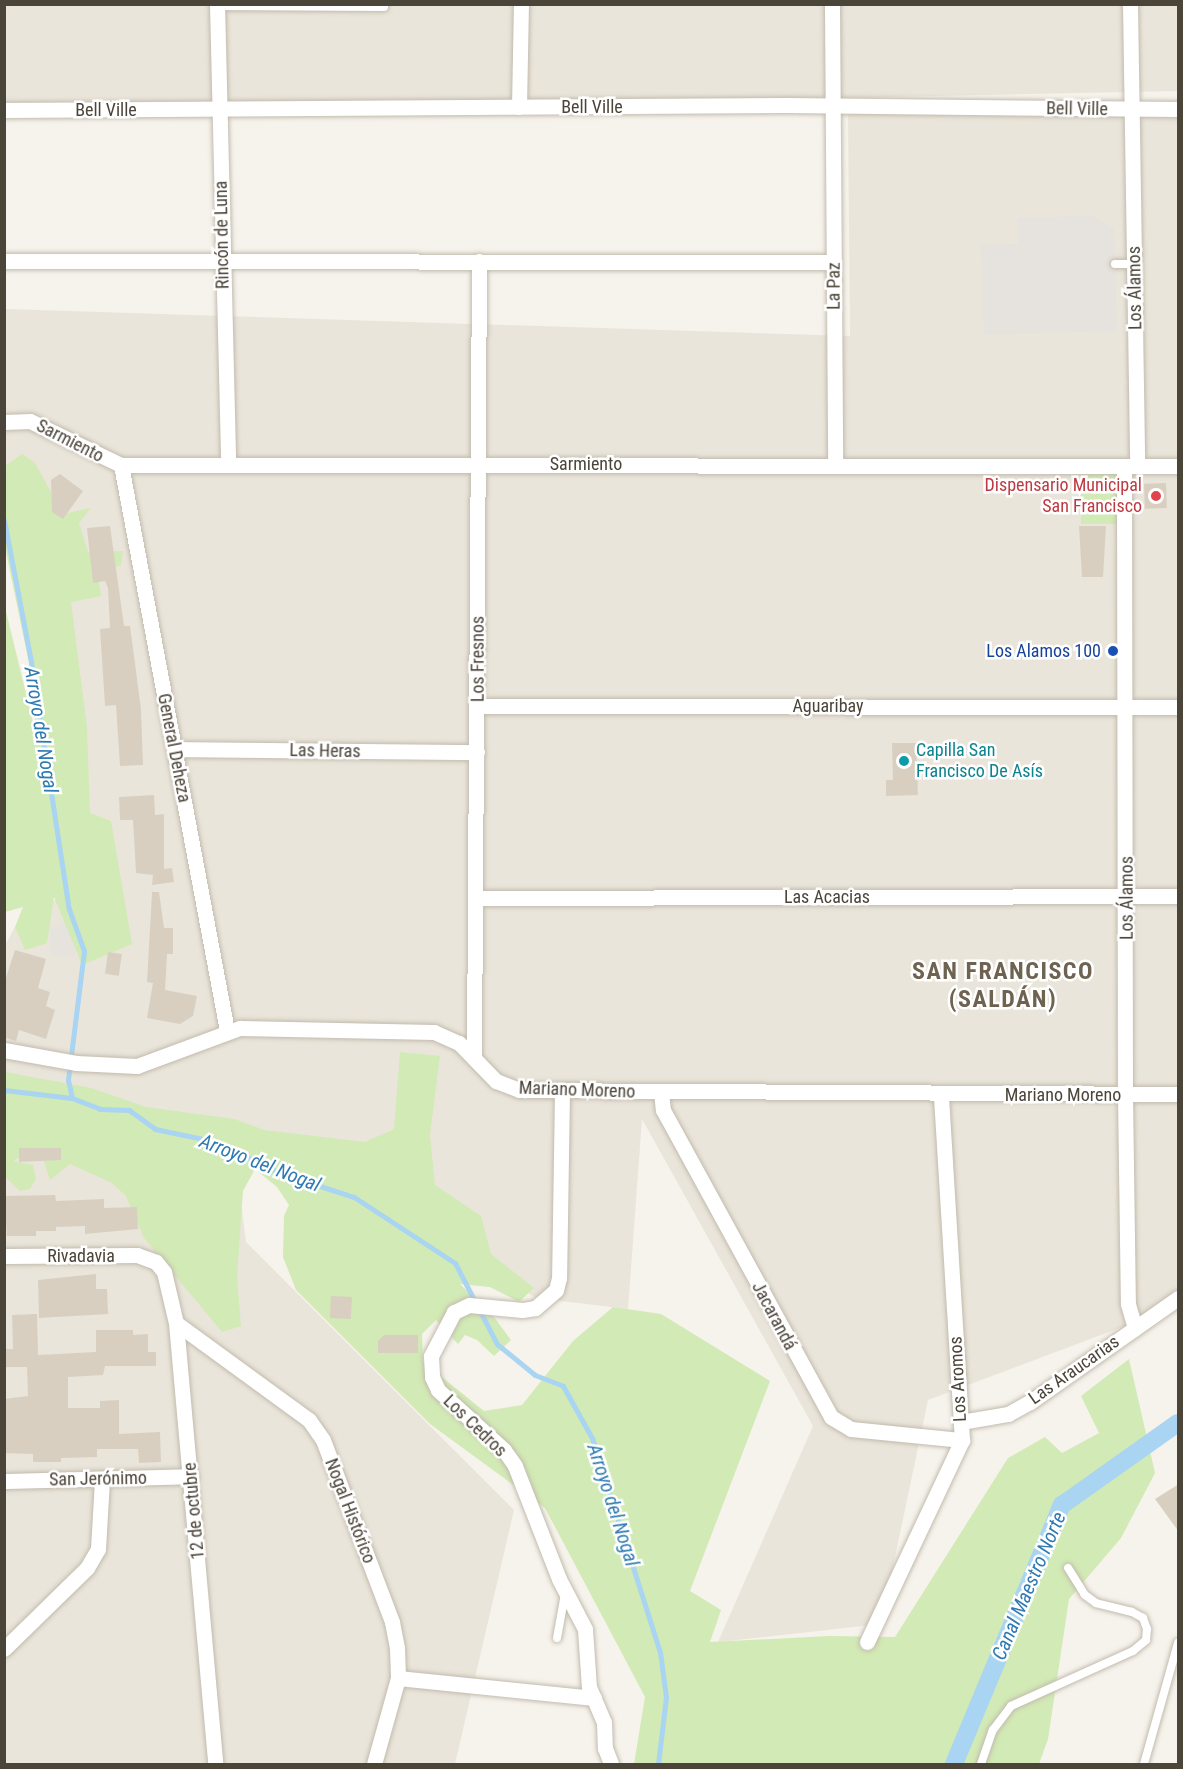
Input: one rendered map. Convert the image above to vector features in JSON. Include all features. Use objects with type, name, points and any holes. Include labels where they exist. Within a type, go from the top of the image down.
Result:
[{"type":"street","points":[[519,107],[521,4]]},
{"type":"street","name":"La Paz","points":[[832,4],[835,466]]},
{"type":"street","name":"Los Álamos","points":[[1130,4],[1135,264],[1127,707],[1125,1095],[1128,1304],[1135,1328]]},
{"type":"street","name":"Rincón de Luna","points":[[217,5],[228,465]]},
{"type":"street","name":"Bell Ville","points":[[4,110],[832,106],[1179,109]]},
{"type":"street","points":[[4,261],[834,262]]},
{"type":"street","name":"Los Fresnos","points":[[474,1056],[477,898],[479,261]]},
{"type":"street","name":"Sarmiento","points":[[4,422],[30,421],[121,465],[1179,466]]},
{"type":"street","name":"General Deheza","points":[[121,465],[227,1031]]},
{"type":"street","name":"Aguaribay","points":[[477,706],[1179,707]]},
{"type":"street","name":"Las Heras","points":[[174,749],[477,752]]},
{"type":"street","name":"Las Acacias","points":[[477,898],[1179,896]]},
{"type":"street","name":"Mariano Moreno","points":[[4,1050],[76,1063],[148,1064],[227,1031],[240,1028],[434,1032],[459,1043],[505,1087],[561,1092],[1179,1095]]},
{"type":"street","name":"Los Cedros","points":[[561,1092],[559,1278],[556,1290],[535,1308],[522,1311],[475,1304],[454,1312],[441,1331],[431,1356],[432,1377],[438,1390],[504,1449],[515,1466],[566,1592],[585,1629],[589,1687],[604,1722],[605,1748],[611,1764]]},
{"type":"street","name":"Jacarandá","points":[[661,1092],[663,1110],[831,1417],[851,1429],[962,1440]]},
{"type":"street","name":"Los Aromos","points":[[867,1642],[962,1440],[942,1095]]},
{"type":"street","name":"Rivadavia","points":[[4,1256],[137,1255],[156,1262]]},
{"type":"street","name":"12 de octubre","points":[[156,1262],[164,1272],[176,1323],[215,1764]]},
{"type":"street","name":"Las Araucarias","points":[[961,1422],[1008,1414],[1179,1298]]},
{"type":"street","name":"Nogal Histórico","points":[[176,1323],[316,1427],[392,1622],[398,1678],[374,1764]]},
{"type":"street","name":"San Jerónimo","points":[[4,1480],[102,1480],[191,1476]]},
{"type":"street","points":[[4,1649],[87,1568],[98,1549],[102,1530],[102,1480]]},
{"type":"street","points":[[398,1678],[594,1698]]},
{"type":"lane","points":[[217,5],[384,7]]},
{"type":"lane","points":[[1115,264],[1135,264]]},
{"type":"lane","points":[[981,1764],[993,1730],[1011,1706],[1133,1651],[1146,1640],[1148,1629],[1143,1618],[1132,1611],[1096,1603],[1085,1595],[1068,1568]]},
{"type":"lane","points":[[557,1638],[566,1592]]},
{"type":"lane","points":[[1144,1764],[1179,1643]]},
{"type":"shaded area","points":[[4,5],[1178,5],[1178,91],[791,99],[5,102]]},
{"type":"shaded area","points":[[848,114],[1178,115],[1178,1306],[928,1400],[881,1624],[718,1642],[813,1426],[642,1119],[628,1309],[536,1298],[345,1179],[5,1107],[4,947],[15,927],[89,877],[5,493],[5,309],[850,336]]},
{"type":"shaded area","points":[[1092,216],[1114,228],[1117,331],[984,334],[981,245],[1018,244],[1018,218]]},
{"type":"shaded area","points":[[71,920],[75,957],[50,954],[50,929]]},
{"type":"shaded area","points":[[5,1115],[237,1172],[246,1242],[514,1510],[455,1764],[5,1764]]},
{"type":"green space","points":[[22,454],[35,463],[63,514],[91,508],[79,523],[88,552],[123,551],[121,565],[98,575],[101,596],[71,602],[87,727],[90,813],[111,821],[132,944],[82,965],[54,897],[47,943],[25,950],[15,927],[23,907],[5,912],[4,603],[37,739],[30,668],[5,547],[5,466]]},
{"type":"green space","points":[[1081,474],[1121,474],[1121,524],[1081,524]]},
{"type":"green space","points":[[400,1052],[440,1056],[430,1135],[435,1185],[481,1216],[491,1254],[534,1288],[519,1302],[490,1287],[460,1284],[494,1317],[511,1340],[494,1356],[477,1340],[465,1335],[458,1344],[436,1320],[422,1334],[423,1362],[484,1411],[522,1405],[573,1341],[613,1307],[661,1314],[770,1381],[690,1591],[721,1610],[710,1642],[829,1636],[895,1637],[1008,1458],[1045,1437],[1062,1453],[1099,1433],[1081,1396],[1129,1359],[1155,1473],[1121,1538],[1069,1599],[1048,1739],[1039,1764],[634,1764],[645,1697],[545,1508],[430,1424],[296,1290],[283,1257],[284,1216],[289,1205],[277,1187],[255,1169],[243,1191],[237,1277],[241,1326],[222,1332],[144,1238],[126,1196],[112,1183],[70,1164],[50,1180],[43,1159],[27,1153],[13,1161],[33,1165],[36,1179],[30,1189],[20,1191],[5,1177],[5,1072],[91,1088],[146,1107],[234,1119],[264,1130],[365,1142],[394,1129]]},
{"type":"building","points":[[60,474],[83,491],[63,519],[52,512],[51,480]]},
{"type":"building","name":"Dispensario Municipal San Francisco","points":[[1166,483],[1167,508],[1145,509],[1144,484]]},
{"type":"building","points":[[110,526],[124,626],[130,626],[141,709],[143,765],[120,766],[116,705],[105,706],[100,629],[110,628],[108,588],[105,581],[93,583],[87,528]]},
{"type":"building","points":[[1079,526],[1106,526],[1103,577],[1082,577]]},
{"type":"building","name":"Capilla San Francisco De Asís","points":[[892,743],[916,743],[918,795],[886,796],[886,780],[893,780]]},
{"type":"building","points":[[154,795],[155,815],[164,814],[164,869],[172,868],[174,882],[152,885],[153,875],[136,873],[133,820],[120,820],[119,797]]},
{"type":"building","points":[[152,892],[159,892],[164,928],[173,928],[173,954],[167,954],[165,990],[197,996],[193,1016],[180,1024],[147,1018],[153,983],[147,982]]},
{"type":"building","points":[[15,950],[46,959],[38,988],[50,992],[46,1006],[55,1010],[46,1039],[19,1030],[16,1041],[4,1037],[4,984]]},
{"type":"building","points":[[108,952],[122,954],[119,976],[105,974]]},
{"type":"building","points":[[19,1148],[61,1148],[61,1160],[19,1162]]},
{"type":"building","points":[[55,1195],[56,1201],[104,1199],[104,1208],[137,1207],[138,1229],[85,1234],[85,1226],[56,1227],[56,1231],[36,1231],[36,1236],[7,1236],[4,1196]]},
{"type":"building","points":[[96,1274],[96,1289],[107,1289],[108,1314],[39,1318],[38,1280]]},
{"type":"building","points":[[331,1296],[352,1297],[351,1319],[330,1318]]},
{"type":"building","points":[[37,1314],[38,1355],[96,1352],[96,1330],[133,1330],[133,1335],[148,1334],[148,1352],[156,1352],[156,1366],[105,1366],[103,1375],[68,1377],[68,1408],[100,1408],[100,1401],[119,1400],[119,1434],[160,1432],[161,1462],[139,1463],[138,1449],[97,1449],[97,1457],[61,1458],[61,1462],[33,1462],[33,1454],[4,1453],[4,1399],[28,1396],[27,1367],[4,1367],[4,1349],[13,1349],[12,1315]]},
{"type":"building","points":[[384,1335],[418,1335],[418,1353],[378,1353],[378,1341]]},
{"type":"building","points":[[1179,1484],[1179,1532],[1155,1499]]},
{"type":"waterway","name":"Arroyo del Nogal","points":[[4,520],[31,662],[69,909],[84,951],[68,1080],[72,1098],[100,1109],[129,1110],[155,1129],[217,1142],[280,1173],[354,1197],[455,1263],[497,1344],[535,1375],[563,1386],[592,1438],[660,1652],[666,1697],[658,1764]]},
{"type":"waterway","points":[[4,1090],[72,1098]]},
{"type":"waterway","name":"Canal Maestro Norte","points":[[954,1764],[1062,1505],[1178,1423]]},
{"type":"place","name":"Dispensario Municipal San Francisco","points":[[1156,496]]},
{"type":"place","name":"Los Alamos 100","points":[[1113,651]]},
{"type":"place","name":"Capilla San Francisco De Asís","points":[[904,761]]},
{"type":"district","name":"SAN FRANCISCO (SALDÁN)","points":[[1003,986]]}]
